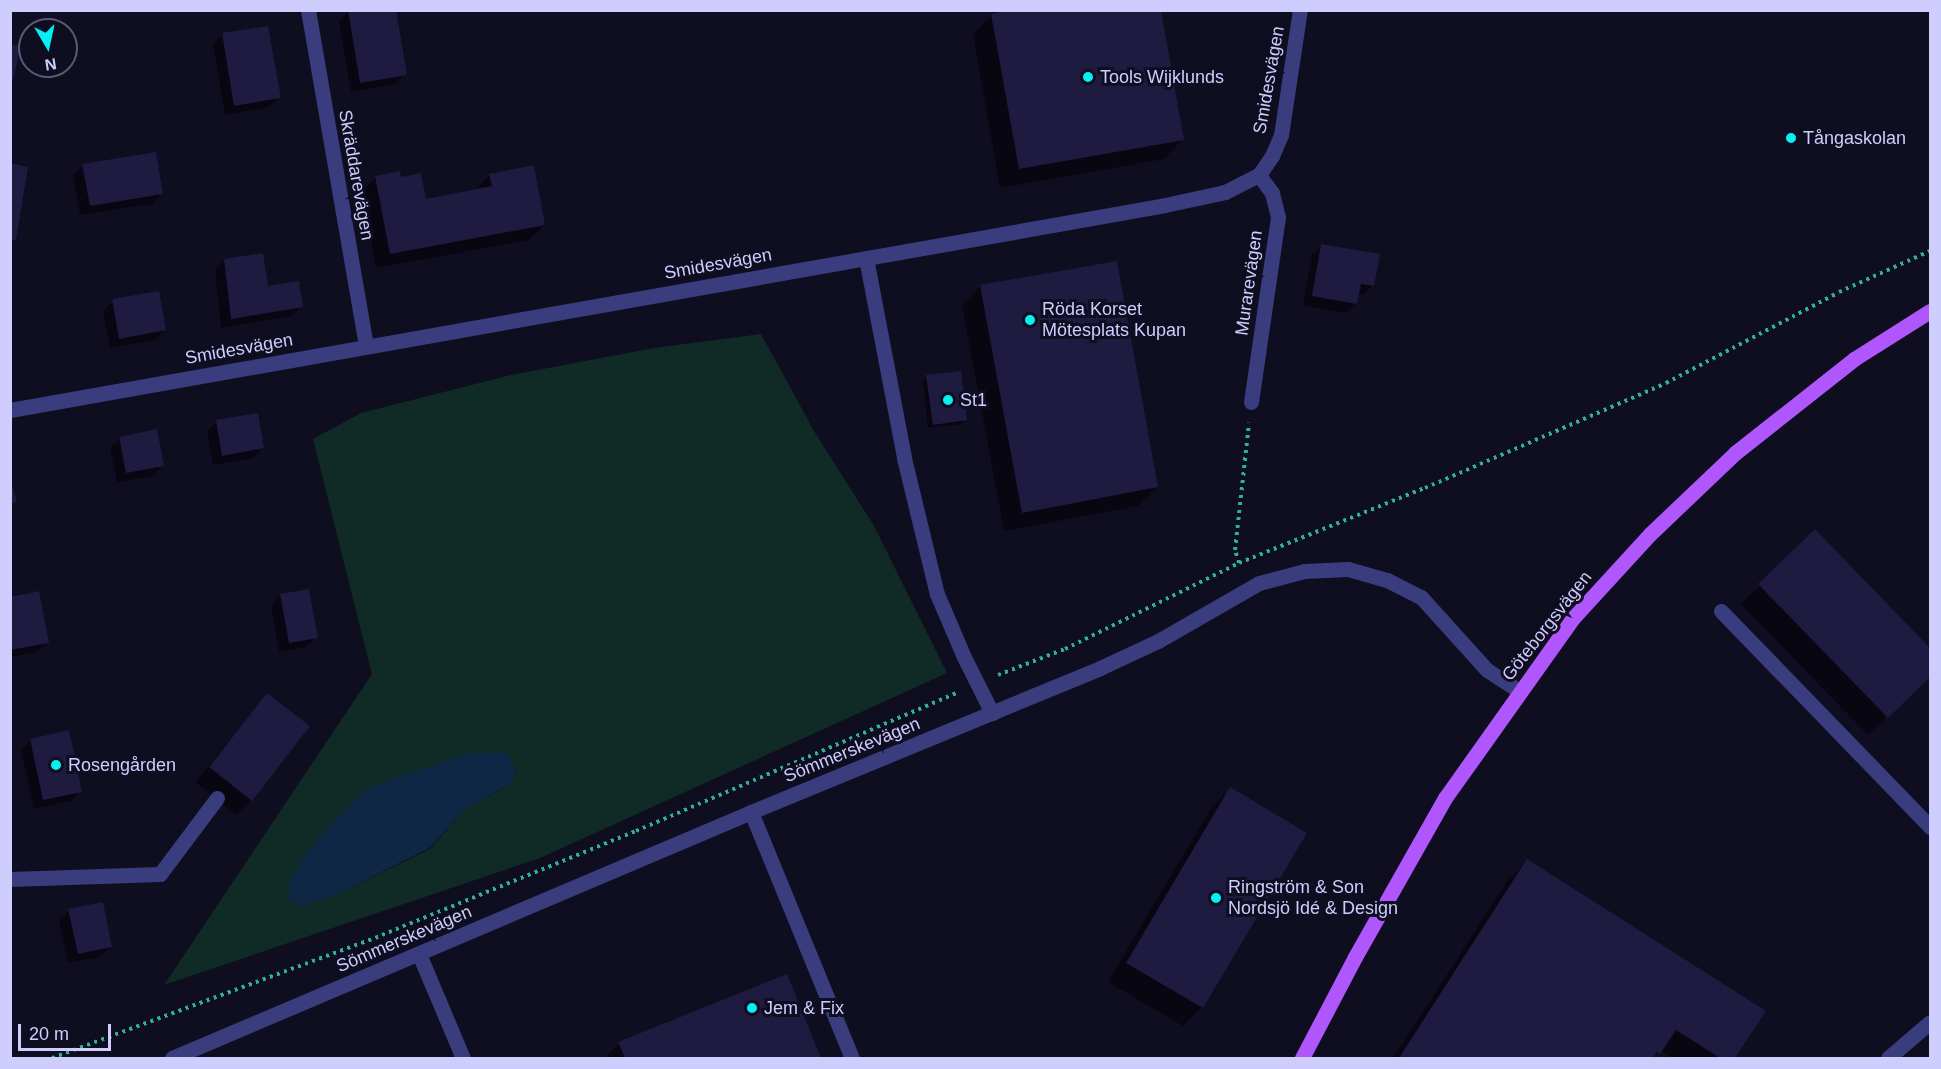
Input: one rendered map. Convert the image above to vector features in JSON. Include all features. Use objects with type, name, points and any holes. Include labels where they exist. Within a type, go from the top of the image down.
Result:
[{"type":"main road","name":"Göteborgsvägen","points":[[1302,1059],[1355,957],[1445,798],[1573,618],[1650,534],[1735,453],[1854,359],[1930,311]]},
{"type":"street","name":"Skräddarevägen","points":[[308,10],[366,346]]},
{"type":"street","name":"Smidesvägen","points":[[10,410],[1165,205],[1225,192],[1259,175],[1272,156],[1281,135],[1300,10]]},
{"type":"street","name":"Murarevägen","points":[[1251,402],[1278,217],[1272,193],[1259,175]]},
{"type":"street","points":[[866,258],[902,447],[936,594],[992,713]]},
{"type":"street","name":"Sömmerskevägen","points":[[172,1059],[1158,641],[1259,583],[1304,571],[1348,569],[1387,580],[1421,597],[1487,670],[1519,691]]},
{"type":"street","points":[[1721,610],[1930,827]]},
{"type":"street","points":[[10,879],[159,874],[217,798]]},
{"type":"street","points":[[751,812],[852,1059]]},
{"type":"street","points":[[418,954],[463,1059]]},
{"type":"street","points":[[1888,1059],[1930,1022]]},
{"type":"path","points":[[1239,563],[1235,550],[1251,402]]},
{"type":"green space","points":[[761,334],[814,431],[874,526],[947,673],[540,858],[164,985],[372,674],[313,439],[361,413],[511,375],[654,348]],"holes":[[[516,769],[512,783],[463,811],[430,849],[339,893]]]},
{"type":"water","points":[[469,753],[507,753],[516,769],[512,783],[463,811],[430,848],[339,893],[301,906],[289,901],[290,879],[307,853],[367,788]]},
{"type":"building","points":[[348,10],[396,10],[407,75],[360,83]]},
{"type":"building","name":"Tools Wijklunds","points":[[1011,10],[1161,10],[1184,140],[1019,169],[991,14]]},
{"type":"building","points":[[268,26],[281,98],[234,106],[222,33]]},
{"type":"building","points":[[10,44],[18,45],[18,59],[10,88]]},
{"type":"building","points":[[156,152],[163,194],[90,206],[82,164]]},
{"type":"building","points":[[10,163],[28,167],[16,240],[10,239]]},
{"type":"building","points":[[534,165],[545,225],[390,254],[375,176],[400,171],[401,177],[421,173],[426,199],[492,186],[489,174]]},
{"type":"building","points":[[1321,244],[1380,254],[1374,286],[1361,284],[1357,304],[1312,296]]},
{"type":"building","points":[[263,253],[268,286],[299,281],[303,307],[231,319],[224,259]]},
{"type":"building","points":[[1117,261],[1158,487],[1022,513],[980,285]]},
{"type":"building","points":[[159,291],[166,330],[119,339],[112,299]]},
{"type":"building","points":[[961,371],[967,420],[933,425],[926,375]]},
{"type":"building","points":[[258,413],[264,448],[222,456],[216,420]]},
{"type":"building","points":[[157,429],[164,466],[126,473],[119,437]]},
{"type":"building","points":[[10,477],[17,502],[10,503]]},
{"type":"building","points":[[1815,529],[1930,648],[1930,677],[1888,718],[1758,584]]},
{"type":"building","points":[[309,589],[318,638],[289,643],[280,594]]},
{"type":"building","points":[[39,591],[49,643],[10,650],[10,597]]},
{"type":"building","points":[[267,693],[310,726],[252,801],[209,767]]},
{"type":"building","name":"Rosengården","points":[[69,730],[82,792],[43,800],[30,739]]},
{"type":"building","name":"Ringström & Son Nordsjö Idé & Design","points":[[1230,787],[1307,833],[1203,1008],[1126,963]]},
{"type":"building","points":[[1527,859],[1766,1011],[1735,1058],[1720,1058],[1676,1030],[1660,1054],[1657,1052],[1653,1058],[1399,1058]]},
{"type":"building","points":[[103,902],[112,947],[78,954],[68,909]]},
{"type":"building","name":"Jem & Fix","points":[[787,974],[821,1058],[625,1058],[618,1042]]},
{"type":"place","name":"Tools Wijklunds","points":[[1088,77]]},
{"type":"place","name":"Tångaskolan","points":[[1791,138]]},
{"type":"place","name":"Röda Korset Mötesplats Kupan","points":[[1030,320]]},
{"type":"place","name":"St1","points":[[948,400]]},
{"type":"place","name":"Rosengården","points":[[56,765]]},
{"type":"place","name":"Ringström & Son Nordsjö Idé & Design","points":[[1216,898]]},
{"type":"place","name":"Jem & Fix","points":[[752,1008]]}]
